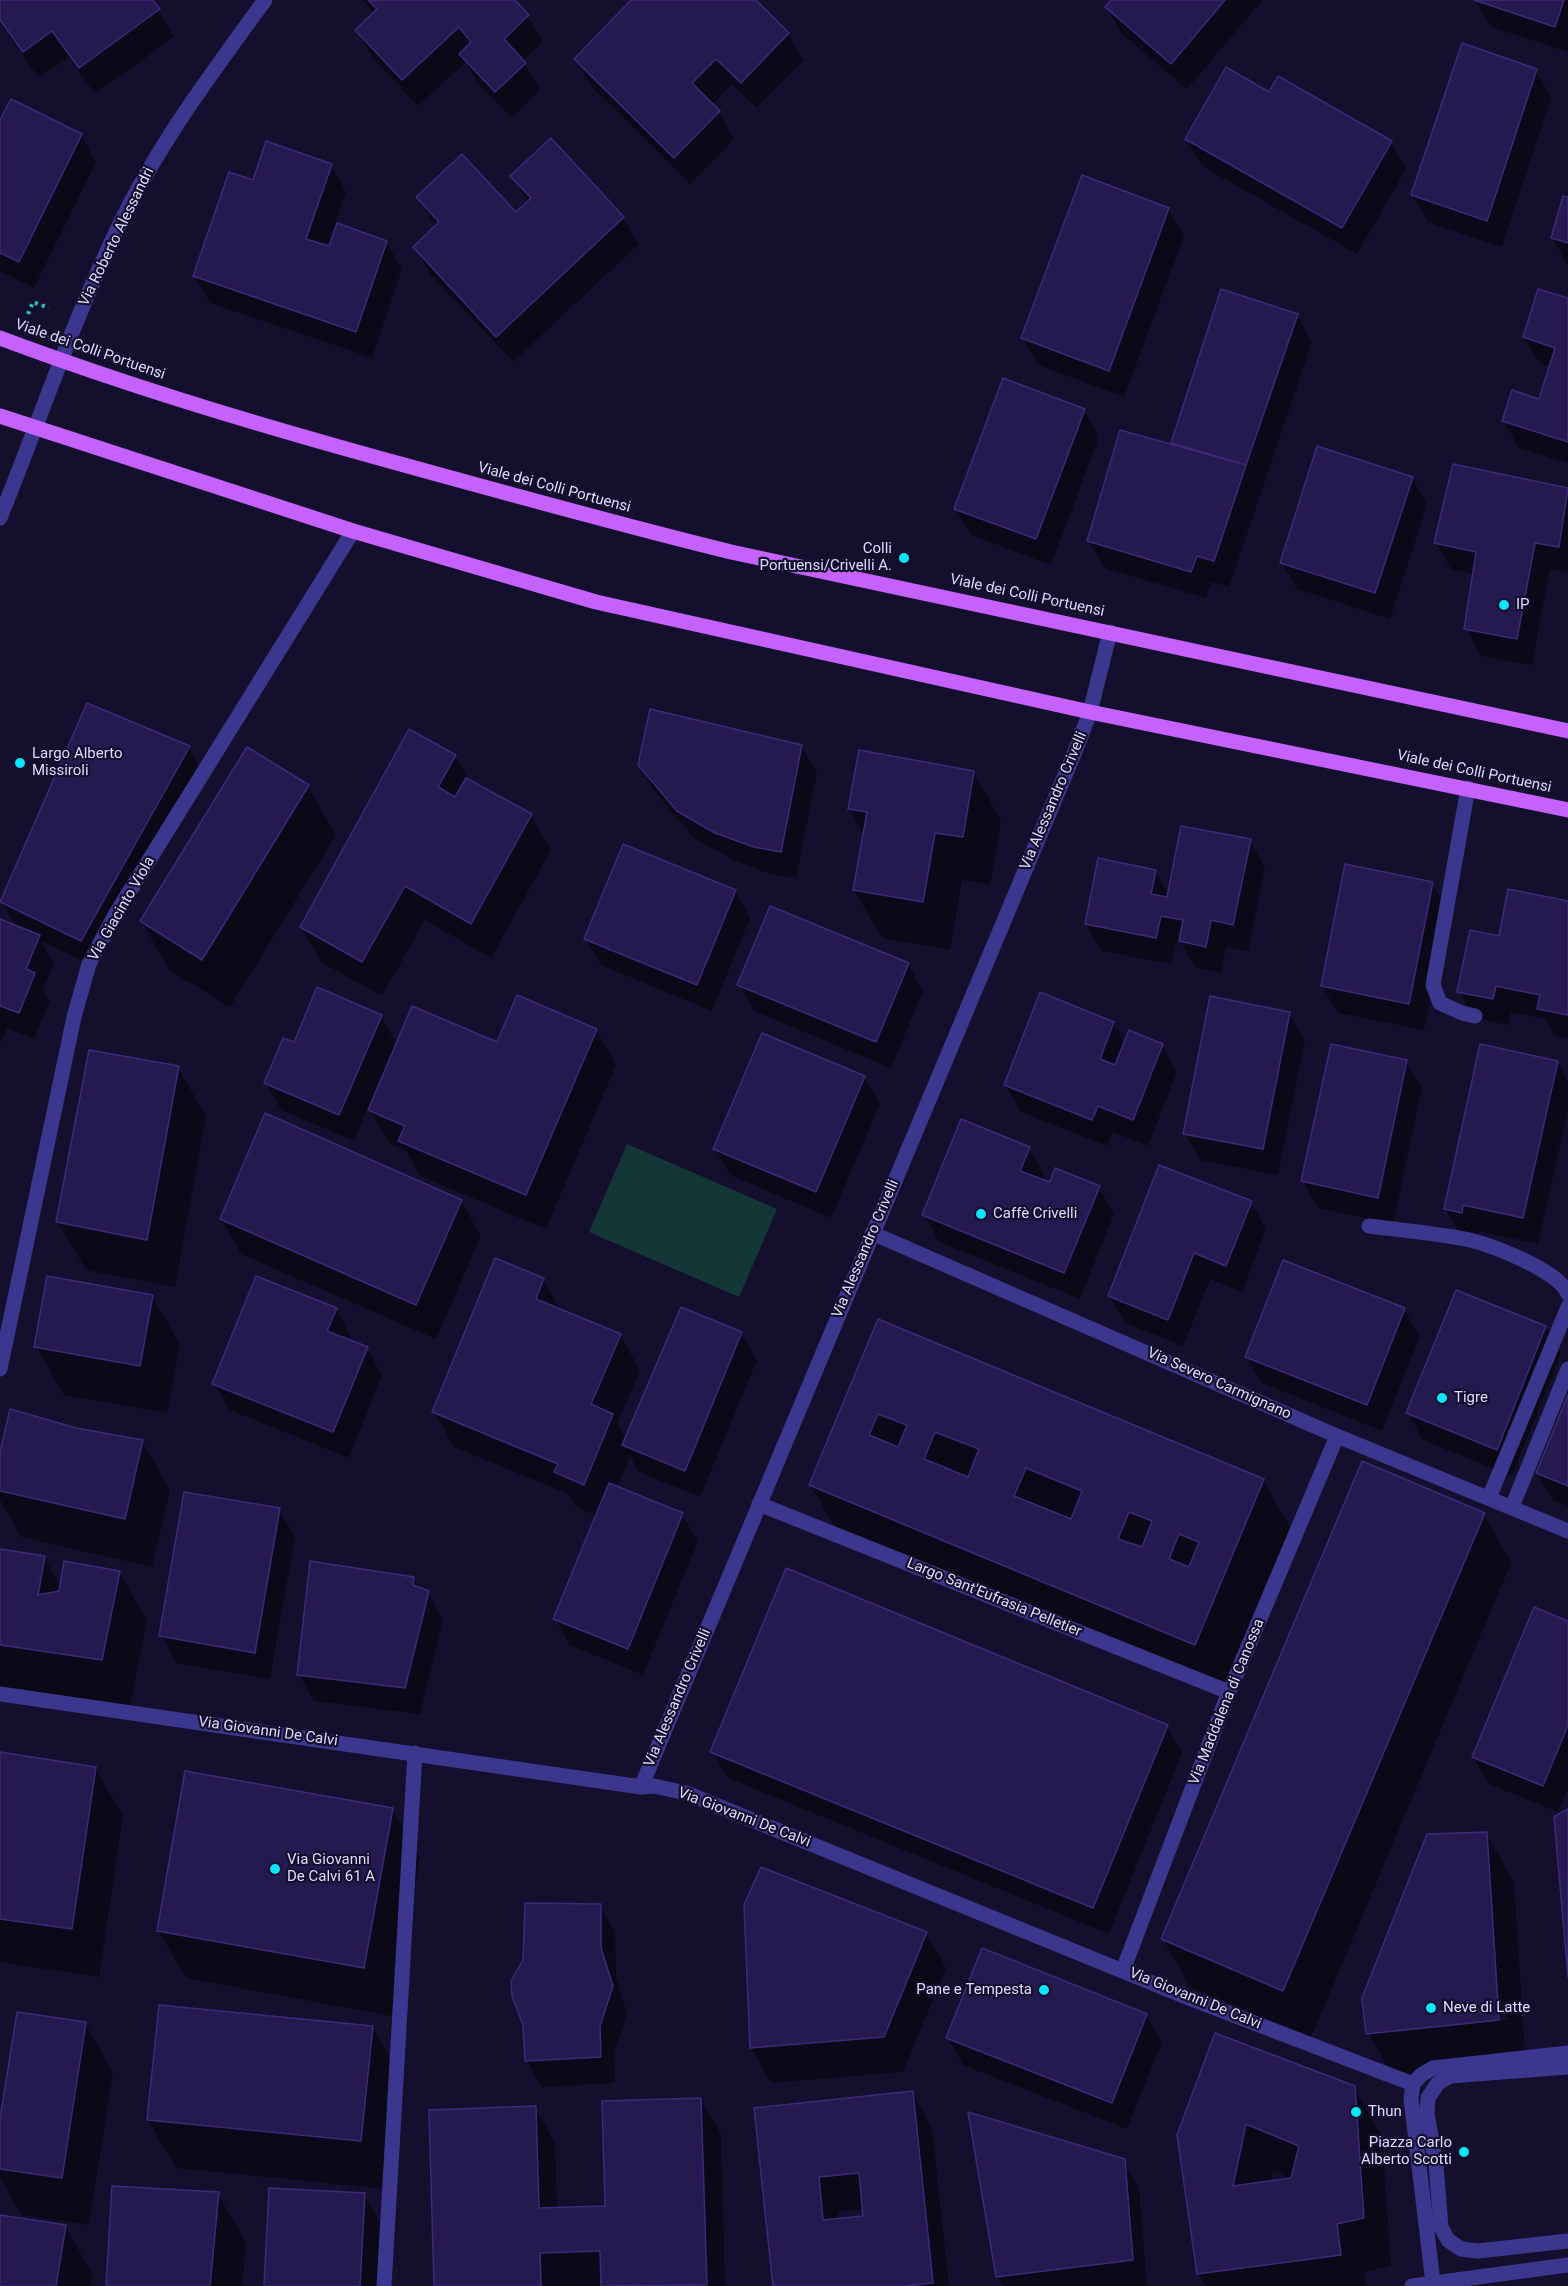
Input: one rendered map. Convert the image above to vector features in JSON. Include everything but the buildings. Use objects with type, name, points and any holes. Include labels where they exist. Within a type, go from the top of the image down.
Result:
[{"type":"main road","name":"Viale dei Colli Portuensi","points":[[0,338],[60,360],[293,435],[618,525],[731,552],[1568,731]]},
{"type":"main road","name":"Viale dei Colli Portuensi","points":[[0,416],[353,531],[596,602],[1090,712],[1568,810]]},
{"type":"street","name":"Via Roberto Alessandri","points":[[0,518],[37,428],[60,360],[117,230],[149,170],[210,74],[265,0]]},
{"type":"street","name":"Via Giacinto Viola","points":[[0,1369],[74,1017],[89,964],[115,915],[353,531]]},
{"type":"street","name":"Viale dei Colli Portuensi","points":[[1090,712],[1110,632]]},
{"type":"street","name":"Via Alessandro Crivelli","points":[[641,1787],[1090,712]]},
{"type":"street","points":[[1468,788],[1433,985],[1440,1003],[1474,1016]]},
{"type":"street","points":[[1369,1226],[1468,1239],[1536,1265],[1560,1282],[1568,1294]]},
{"type":"street","name":"Via Severo Carmignano","points":[[872,1233],[1337,1436],[1568,1531]]},
{"type":"street","points":[[1489,1498],[1568,1307]]},
{"type":"street","points":[[1512,1507],[1568,1369]]},
{"type":"street","name":"Via Maddalena di Canossa","points":[[1123,1970],[1229,1692],[1337,1436]]},
{"type":"street","name":"Largo Sant'Eufrasia Pelletier","points":[[759,1504],[1229,1692]]},
{"type":"street","name":"Via Giovanni De Calvi","points":[[0,1694],[641,1787],[654,1786],[686,1793],[1184,1996],[1413,2084]]},
{"type":"street","points":[[384,2286],[415,1753]]},
{"type":"street","points":[[1433,2283],[1411,2112],[1413,2084],[1421,2074],[1433,2068],[1568,2053]]},
{"type":"street","points":[[1568,2067],[1450,2076],[1438,2083],[1428,2098],[1427,2113],[1436,2165],[1441,2227],[1448,2240],[1461,2249],[1478,2251],[1568,2241]]},
{"type":"street","points":[[1412,2286],[1568,2265]]},
{"type":"path","points":[[27,314],[33,302],[49,308]]},
{"type":"green space","points":[[627,1144],[777,1209],[739,1297],[589,1232]]},
{"type":"place","name":"Colli Portuensi/Crivelli A.","points":[[904,558]]},
{"type":"place","name":"IP","points":[[1504,605]]},
{"type":"place","name":"Largo Alberto Missiroli","points":[[20,763]]},
{"type":"place","name":"Caffè Crivelli","points":[[981,1214]]},
{"type":"place","name":"Tigre","points":[[1442,1398]]},
{"type":"place","name":"Via Giovanni De Calvi 61 A","points":[[275,1869]]},
{"type":"place","name":"Pane e Tempesta","points":[[1044,1990]]},
{"type":"place","name":"Neve di Latte","points":[[1431,2008]]},
{"type":"place","name":"Thun","points":[[1356,2112]]},
{"type":"place","name":"Piazza Carlo Alberto Scotti","points":[[1464,2152]]}]
